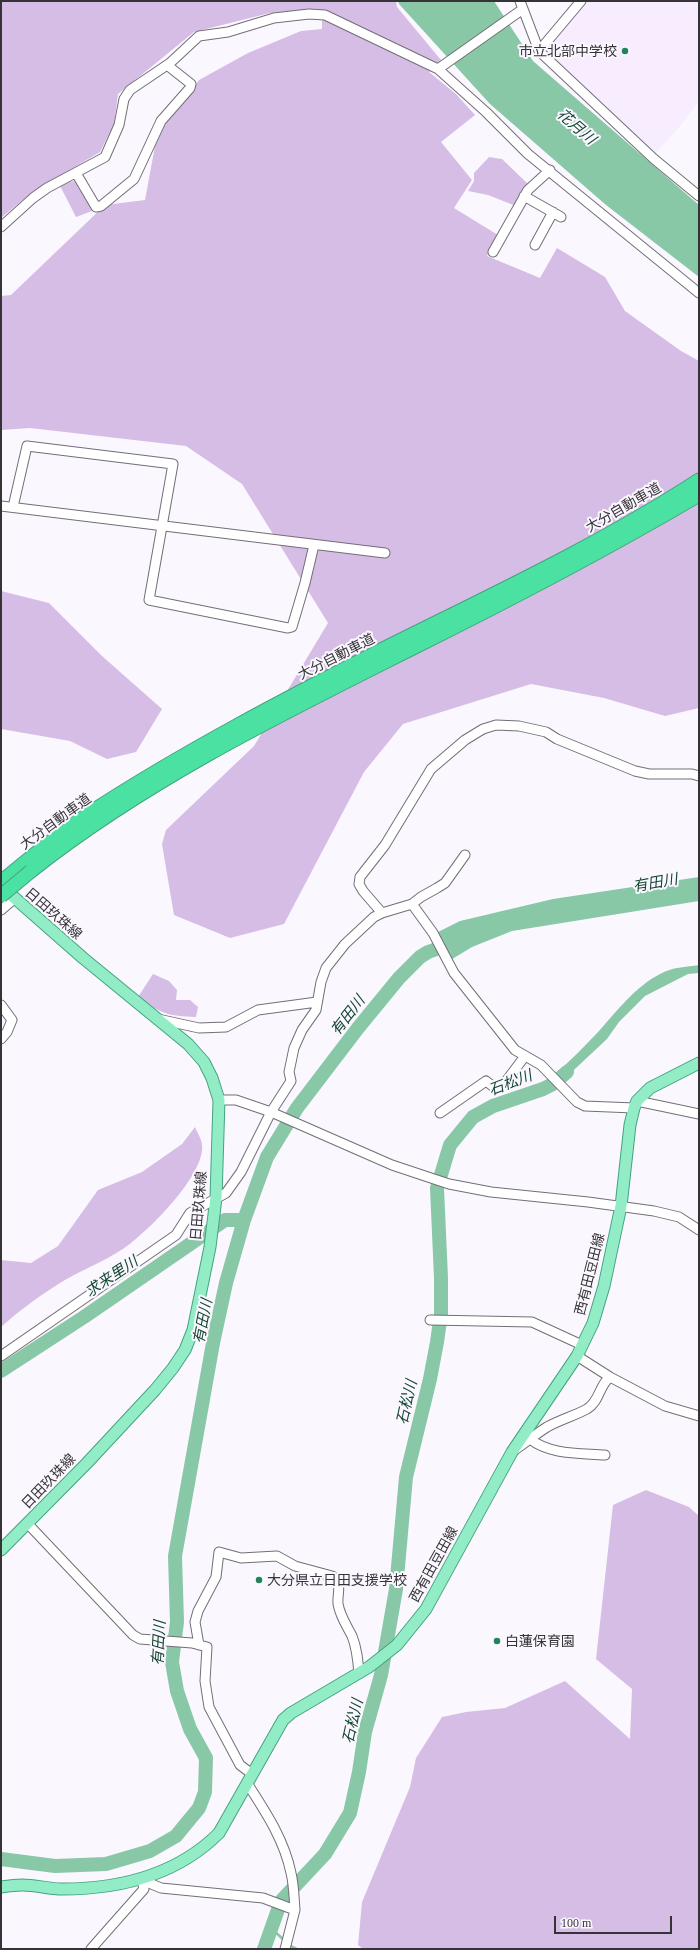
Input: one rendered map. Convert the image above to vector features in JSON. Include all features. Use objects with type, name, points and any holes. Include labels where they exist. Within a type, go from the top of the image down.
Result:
[{"type":"highway","name":"大分自動車道","points":[[1,896],[28,867],[89,813],[212,739],[316,684],[490,597],[606,536],[699,480]]},
{"type":"highway","name":"大分自動車道","points":[[1,882],[28,867],[138,797],[314,697],[584,561],[699,495]]},
{"type":"main road","name":"日田玖珠線","points":[[1,886],[188,1044],[204,1062],[212,1078],[219,1100],[216,1198],[214,1214],[203,1288],[193,1330],[185,1350],[173,1368],[154,1390],[28,1524],[1,1550]]},
{"type":"main road","points":[[636,1104],[650,1088],[699,1063]]},
{"type":"main road","name":"西有田豆田線","points":[[1,1887],[22,1885],[61,1889],[98,1887],[142,1880],[164,1872],[180,1863],[220,1834],[283,1720],[291,1713],[364,1670],[397,1644],[415,1625],[429,1604],[512,1452],[577,1356],[593,1322],[604,1286],[621,1206],[630,1125],[636,1104]]},
{"type":"street","points":[[539,51],[581,1]]},
{"type":"street","points":[[438,69],[522,5],[539,51],[654,159],[699,196]]},
{"type":"street","points":[[1,227],[38,195],[105,156],[119,126],[124,98],[130,90],[167,65],[199,36],[228,32],[274,18],[309,14],[325,16],[438,69],[486,112],[528,154],[550,170],[699,293]]},
{"type":"street","points":[[76,173],[96,207],[101,206],[134,179],[161,121],[190,88],[191,84],[167,65]]},
{"type":"street","points":[[493,252],[528,190],[550,170]]},
{"type":"street","points":[[524,196],[561,217]]},
{"type":"street","points":[[535,245],[553,212]]},
{"type":"street","points":[[14,507],[27,446],[174,464],[149,600],[288,628],[292,627],[314,545]]},
{"type":"street","points":[[1,506],[276,541],[278,540],[385,553]]},
{"type":"street","points":[[382,913],[363,891],[359,884],[360,877],[384,845],[431,769],[465,740],[483,729],[496,725],[519,726],[546,732],[557,739],[635,771],[649,774],[692,774],[699,776]]},
{"type":"street","points":[[1,1356],[176,1235],[190,1213],[226,1193],[241,1172],[271,1112],[291,1081],[289,1072],[294,1048],[302,1030],[316,1010],[326,968],[345,944],[366,924],[382,913],[412,904],[445,882],[465,855]]},
{"type":"street","points":[[1,910],[15,898]]},
{"type":"street","points":[[412,904],[432,932],[454,972],[515,1050],[550,1072],[577,1102],[585,1106],[636,1104],[699,1114]]},
{"type":"street","points":[[157,1019],[199,1028],[226,1027],[258,1010],[317,1002]]},
{"type":"street","points":[[1,1005],[12,1020],[1,1040]]},
{"type":"street","points":[[440,1113],[486,1081],[495,1088],[507,1080],[525,1056]]},
{"type":"street","points":[[219,1100],[236,1100],[271,1112],[329,1136],[392,1165],[449,1184],[491,1192],[654,1210],[678,1218],[699,1230]]},
{"type":"street","points":[[430,1320],[532,1322],[582,1345]]},
{"type":"street","points":[[577,1356],[610,1377],[665,1406],[699,1416]]},
{"type":"street","points":[[512,1452],[547,1427],[586,1409],[594,1403],[606,1380],[610,1377]]},
{"type":"street","points":[[530,1439],[539,1447],[549,1450],[604,1455]]},
{"type":"street","points":[[28,1524],[133,1635],[140,1639],[195,1644],[207,1647],[205,1681],[209,1707],[240,1765],[250,1778],[285,1849],[291,1874],[293,1909],[285,1949]]},
{"type":"street","points":[[195,1644],[195,1622],[198,1611],[216,1577],[219,1552],[237,1558],[278,1556],[295,1566],[332,1576],[336,1579],[339,1584],[338,1604],[341,1614],[364,1670]]},
{"type":"street","points":[[142,1880],[161,1888],[263,1898],[293,1909]]},
{"type":"street","points":[[92,1949],[144,1888],[142,1880]]},
{"type":"shaded area","points":[[1,1],[396,1],[397,7],[441,60],[429,72],[456,94],[475,115],[441,142],[472,180],[454,208],[498,235],[487,256],[540,278],[557,248],[605,277],[625,311],[681,351],[699,361],[699,708],[665,716],[604,698],[531,684],[403,724],[364,772],[284,924],[230,938],[174,915],[162,844],[166,830],[254,746],[328,623],[242,484],[186,446],[30,428],[1,430],[1,296],[11,295],[105,205],[145,200],[157,135],[199,80],[248,53],[301,31],[322,29],[322,10],[270,13],[194,32],[118,94],[114,124],[100,152],[32,192],[1,218]]},
{"type":"shaded area","points":[[587,1],[699,1],[699,101],[680,126],[653,156],[543,51]]},
{"type":"shaded area","points":[[489,157],[502,159],[528,184],[516,206],[488,195],[468,191],[474,181],[474,173]]},
{"type":"shaded area","points":[[80,180],[97,209],[76,217],[59,184]]},
{"type":"shaded area","points":[[1,591],[49,603],[102,656],[162,709],[136,752],[107,759],[70,741],[1,729]]},
{"type":"shaded area","points":[[153,974],[169,981],[177,990],[176,1000],[190,1000],[198,1007],[196,1017],[171,1015],[159,1011],[138,997]]},
{"type":"shaded area","points":[[195,1127],[202,1144],[201,1156],[196,1169],[187,1184],[164,1212],[141,1235],[124,1248],[56,1285],[1,1327],[1,1260],[31,1263],[58,1246],[98,1190],[142,1172],[182,1144]]},
{"type":"shaded area","points":[[646,1490],[689,1507],[699,1516],[699,1949],[363,1949],[358,1945],[362,1902],[410,1787],[416,1758],[442,1717],[466,1712],[505,1708],[565,1681],[630,1739],[632,1689],[596,1659],[613,1505]]},
{"type":"water","name":"花月川","points":[[398,1],[494,1],[533,61],[699,205],[699,277],[606,205],[490,104],[399,4]]},
{"type":"water","points":[[699,877],[699,901],[512,931],[472,947],[449,961],[436,933],[460,921],[553,899]]},
{"type":"water","points":[[699,965],[699,973],[688,974],[645,996],[619,1022],[607,1039],[561,1082],[555,1074],[583,1048],[627,1000],[643,985],[669,970]]},
{"type":"waterway","name":"有田川","points":[[1,1859],[55,1866],[106,1864],[150,1851],[176,1836],[199,1808],[205,1792],[206,1758],[190,1729],[177,1691],[172,1662],[177,1622],[175,1556],[213,1343],[226,1283],[244,1220],[267,1157],[297,1108],[358,1028],[399,978],[420,957],[428,952],[454,943]]},
{"type":"waterway","name":"石松川","points":[[264,1949],[281,1901],[325,1854],[350,1813],[359,1772],[365,1732],[381,1675],[396,1589],[406,1477],[430,1379],[437,1342],[441,1314],[437,1188],[450,1145],[473,1117],[493,1106],[543,1089],[553,1084],[567,1072]]},
{"type":"waterway","name":"求来里川","points":[[1,1371],[84,1317],[225,1220],[244,1220]]},
{"type":"waterway","points":[[271,1928],[285,1941]]},
{"type":"waterway","points":[[289,1945],[297,1949]]},
{"type":"place","name":"市立北部中学校","points":[[625,51]]},
{"type":"place","name":"大分県立日田支援学校","points":[[259,1580]]},
{"type":"place","name":"白蓮保育園","points":[[497,1641]]}]
